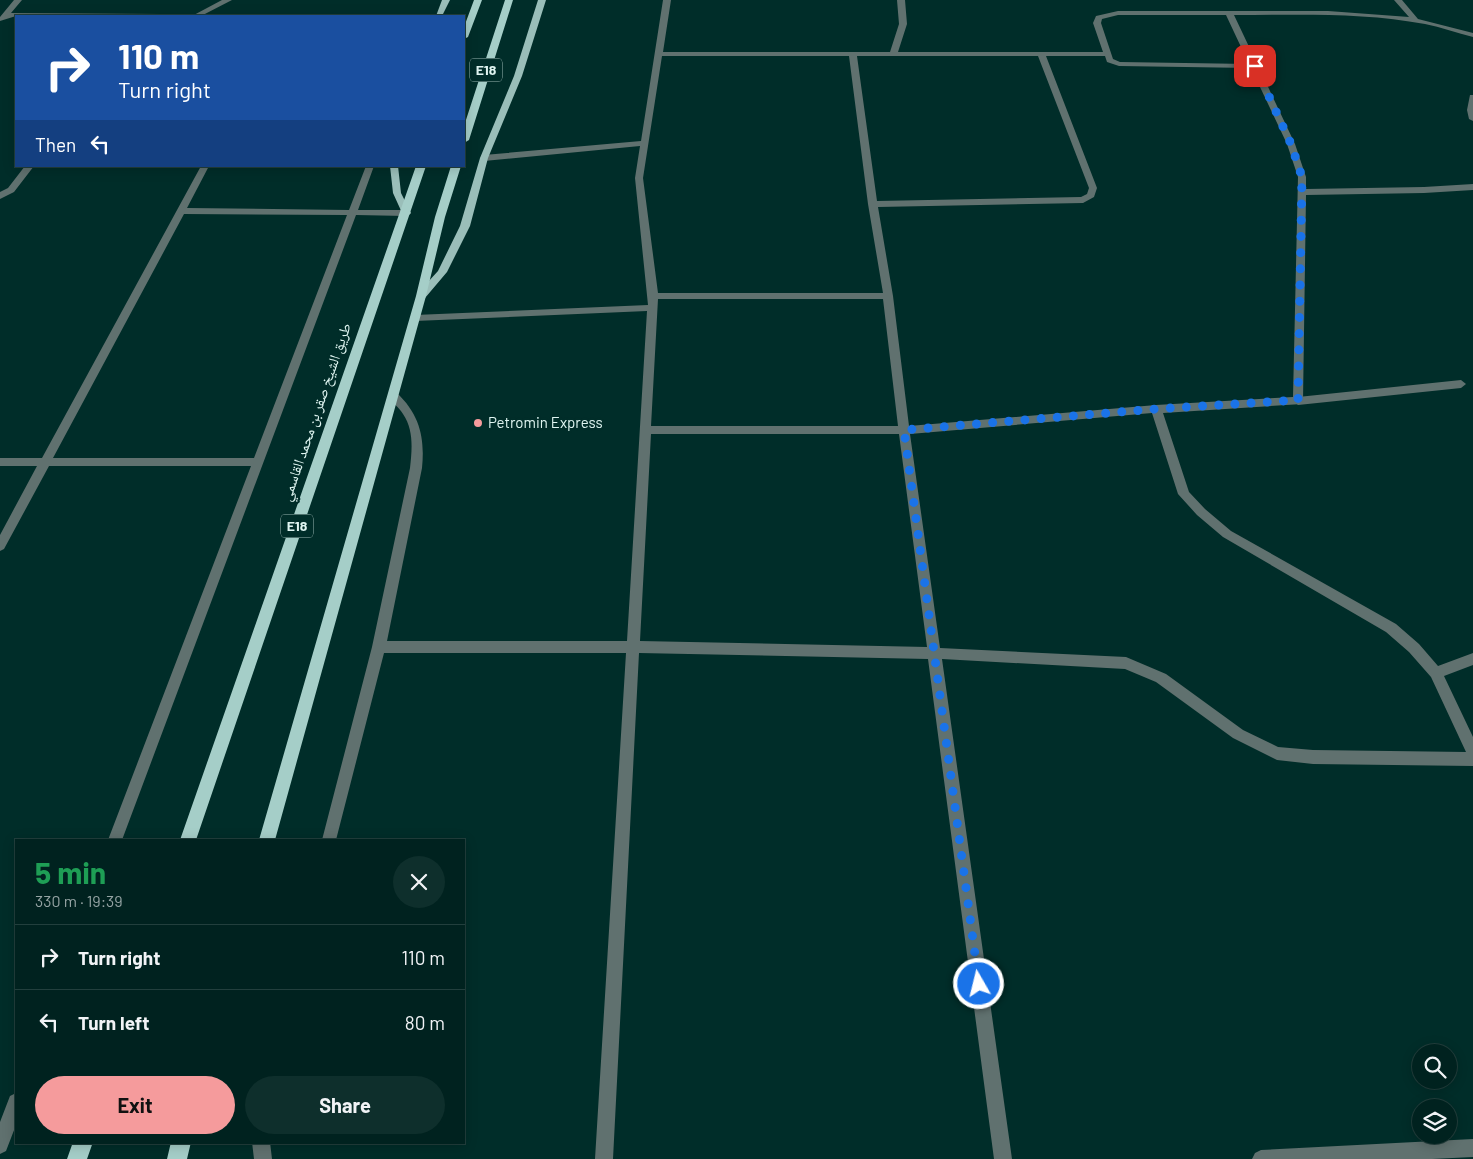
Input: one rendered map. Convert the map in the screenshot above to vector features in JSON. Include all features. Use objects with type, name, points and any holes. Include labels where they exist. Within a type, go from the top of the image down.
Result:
[{"type":"highway","name":"E18","points":[[465,34],[478,0]]},
{"type":"highway","name":"E18","points":[[465,137],[510,0]]},
{"type":"highway","name":"طريق الشيخ صقر بن محمد القاسمي","points":[[188,839],[421,167]]},
{"type":"highway","points":[[267,839],[415,318],[440,217],[456,167]]},
{"type":"highway","points":[[77,1159],[82,1144]]},
{"type":"highway","points":[[177,1159],[181,1144]]},
{"type":"main road","points":[[439,15],[446,0]]},
{"type":"main road","points":[[421,296],[442,272],[465,226],[484,158],[518,76],[542,0]]},
{"type":"main road","points":[[394,167],[397,192],[406,213]]},
{"type":"street","points":[[3,18],[18,0]]},
{"type":"street","points":[[198,15],[228,0]]},
{"type":"street","points":[[604,1159],[653,302],[639,178],[667,0]]},
{"type":"street","points":[[893,54],[903,24],[901,0]]},
{"type":"street","points":[[1398,0],[1415,20]]},
{"type":"street","points":[[1255,66],[1128,65],[1113,62],[1108,54],[1097,23],[1099,18],[1118,13],[1229,13],[1326,10],[1415,20],[1473,35]]},
{"type":"street","points":[[1229,13],[1297,160],[1302,177],[1298,400]]},
{"type":"street","points":[[658,54],[1108,54]]},
{"type":"street","points":[[853,54],[873,204],[888,296],[904,430],[1003,1159]]},
{"type":"street","points":[[873,204],[1083,200],[1091,195],[1093,188],[1041,54]]},
{"type":"street","points":[[1473,97],[1471,110],[1473,119]]},
{"type":"street","points":[[484,158],[644,143]]},
{"type":"street","points":[[0,196],[11,190],[29,167]]},
{"type":"street","points":[[0,546],[204,167]]},
{"type":"street","points":[[115,839],[370,167]]},
{"type":"street","points":[[1301,192],[1424,190],[1473,187]]},
{"type":"street","points":[[181,212],[406,213]]},
{"type":"street","points":[[415,318],[653,302],[888,296]]},
{"type":"street","points":[[647,430],[904,430],[1156,409],[1298,400],[1461,384]]},
{"type":"street","points":[[329,839],[379,647],[418,454],[416,428],[411,416],[405,406],[393,396]]},
{"type":"street","points":[[1156,409],[1184,494],[1201,512],[1227,534],[1391,628],[1414,648],[1436,673],[1473,752]]},
{"type":"street","points":[[0,462],[257,462]]},
{"type":"street","points":[[379,647],[634,647],[934,653],[1126,663],[1161,678],[1238,734],[1277,753],[1313,757],[1473,759]]},
{"type":"street","points":[[1436,673],[1473,659]]},
{"type":"street","points":[[0,1146],[15,1105]]},
{"type":"street","points":[[261,1144],[263,1159]]},
{"type":"street","points":[[1261,1159],[1473,1148]]},
{"type":"place","name":"Petromin Express","points":[[478,423]]},
{"type":"route","points":[[979,984],[904,430],[1156,409],[1298,400],[1302,177],[1291,144],[1255,66]]}]
